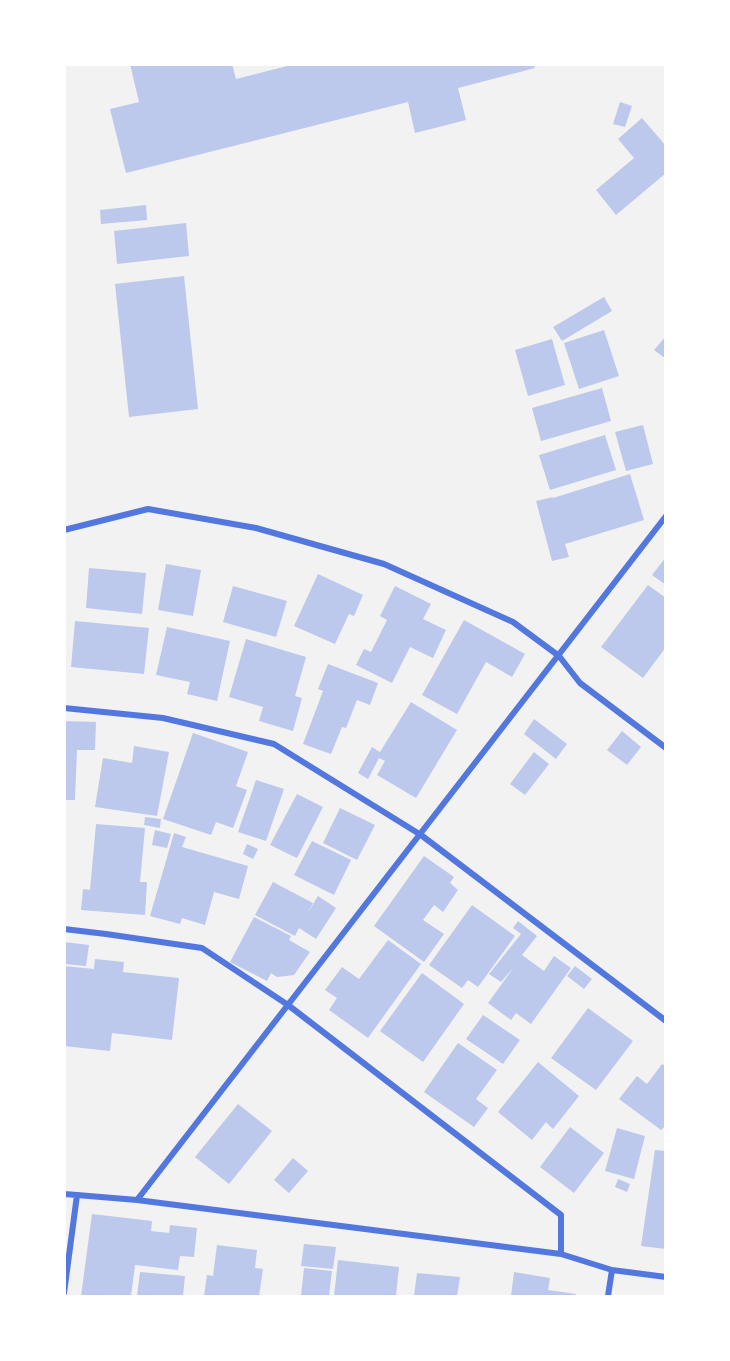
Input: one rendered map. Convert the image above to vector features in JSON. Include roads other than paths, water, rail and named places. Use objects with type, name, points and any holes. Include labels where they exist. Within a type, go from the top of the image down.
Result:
[{"type":"street","points":[[64,530],[148,510],[255,528],[384,564],[513,622],[559,656],[580,683],[666,748]]},
{"type":"street","points":[[137,1200],[666,516]]},
{"type":"street","points":[[64,708],[162,718],[274,744],[421,835],[666,1021]]},
{"type":"street","points":[[64,929],[202,948],[288,1005],[561,1215],[561,1254]]},
{"type":"street","points":[[64,1194],[137,1200],[561,1254],[612,1270],[666,1277]]},
{"type":"street","points":[[64,1293],[77,1195]]},
{"type":"street","points":[[608,1296],[612,1270]]}]
